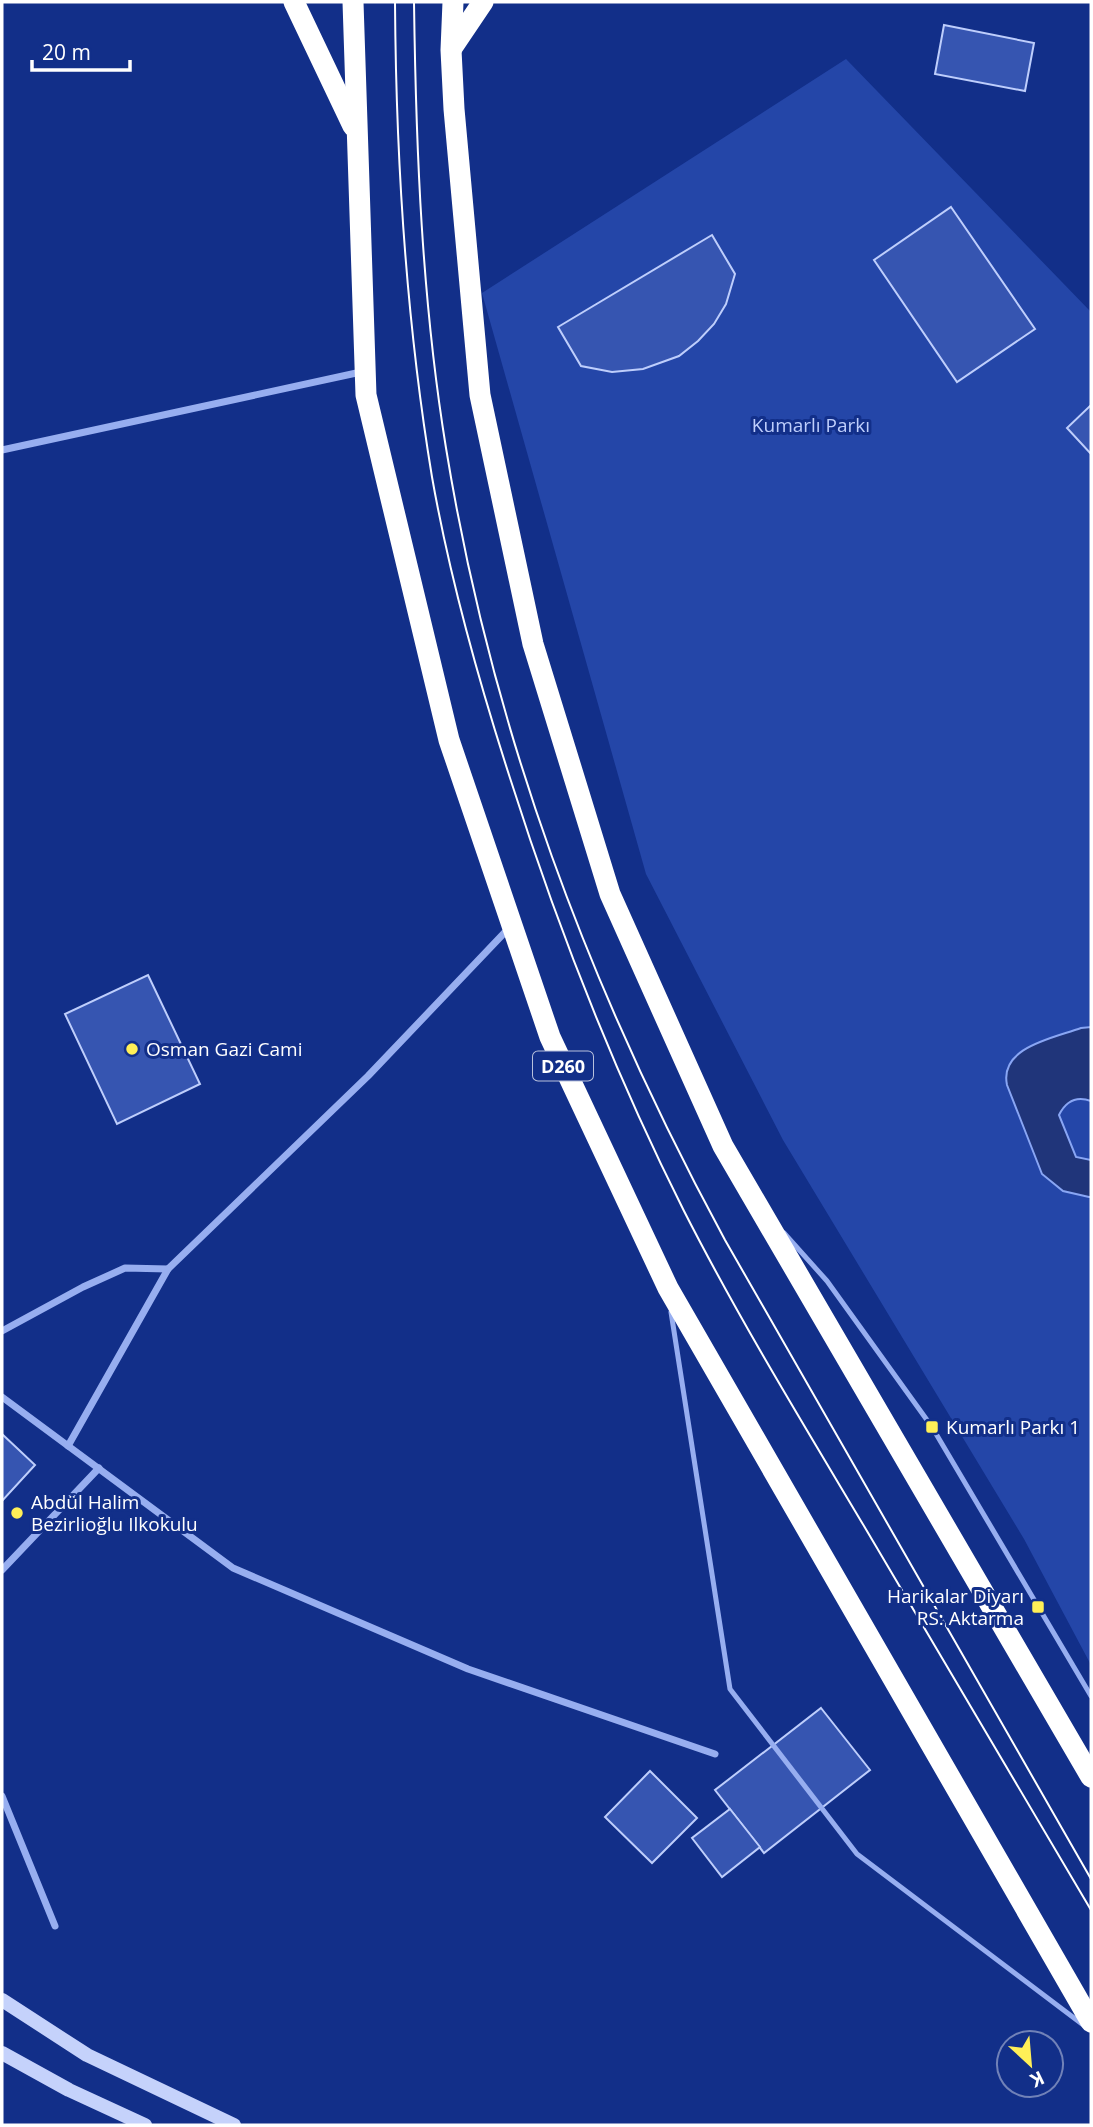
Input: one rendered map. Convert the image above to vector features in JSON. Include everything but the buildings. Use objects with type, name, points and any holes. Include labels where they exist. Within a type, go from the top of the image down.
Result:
[{"type":"highway","points":[[294,2],[357,135]]},
{"type":"highway","name":"D260","points":[[353,2],[366,395],[449,740],[550,1037],[668,1288],[1091,2022]]},
{"type":"highway","points":[[453,2],[451,50],[454,109],[480,395],[533,644],[610,894],[723,1146],[1091,1777]]},
{"type":"highway","points":[[451,50],[483,2]]},
{"type":"street","points":[[2,450],[366,371]]},
{"type":"street","points":[[68,1446],[168,1269],[368,1076],[512,925]]},
{"type":"street","points":[[2,1331],[83,1287],[125,1268],[168,1269]]},
{"type":"street","points":[[2,1396],[233,1568],[468,1670],[715,1754]]},
{"type":"street","points":[[2,1570],[99,1468]]},
{"type":"street","points":[[2,1796],[55,1926]]},
{"type":"street","points":[[2,2000],[87,2055],[234,2125]]},
{"type":"street","points":[[2,2053],[69,2090],[145,2125]]},
{"type":"lane","points":[[755,1200],[827,1280],[932,1427],[1091,1696]]},
{"type":"lane","points":[[668,1288],[730,1689],[858,1854],[1091,2031]]},
{"type":"green space","name":"Kumarlı Parkı","points":[[846,59],[1091,312],[1091,1665],[1024,1539],[783,1140],[646,874],[482,293]]},
{"type":"shaded area","points":[[1091,1027],[1091,1101],[1072,1101],[1059,1115],[1076,1157],[1091,1160],[1089,1197],[1063,1191],[1042,1174],[1007,1085],[1007,1072],[1011,1061],[1031,1046]]},
{"type":"tram line","points":[[395,2],[404,240],[415,359],[432,477],[447,553],[476,666],[547,889],[588,998],[634,1106],[705,1251],[771,1370],[1091,1910]]},
{"type":"tram line","points":[[414,2],[416,114],[426,282],[446,448],[466,553],[490,656],[519,757],[552,856],[589,954],[630,1050],[725,1240],[1091,1879]]},
{"type":"place","name":"Osman Gazi Cami","points":[[132,1049]]},
{"type":"place","name":"Kumarlı Parkı 1","points":[[932,1427]]},
{"type":"place","name":"Abdül Halim Bezirlioğlu Ilkokulu","points":[[17,1513]]},
{"type":"place","name":"Harikalar Diyarı RS: Aktarma","points":[[1038,1607]]}]
